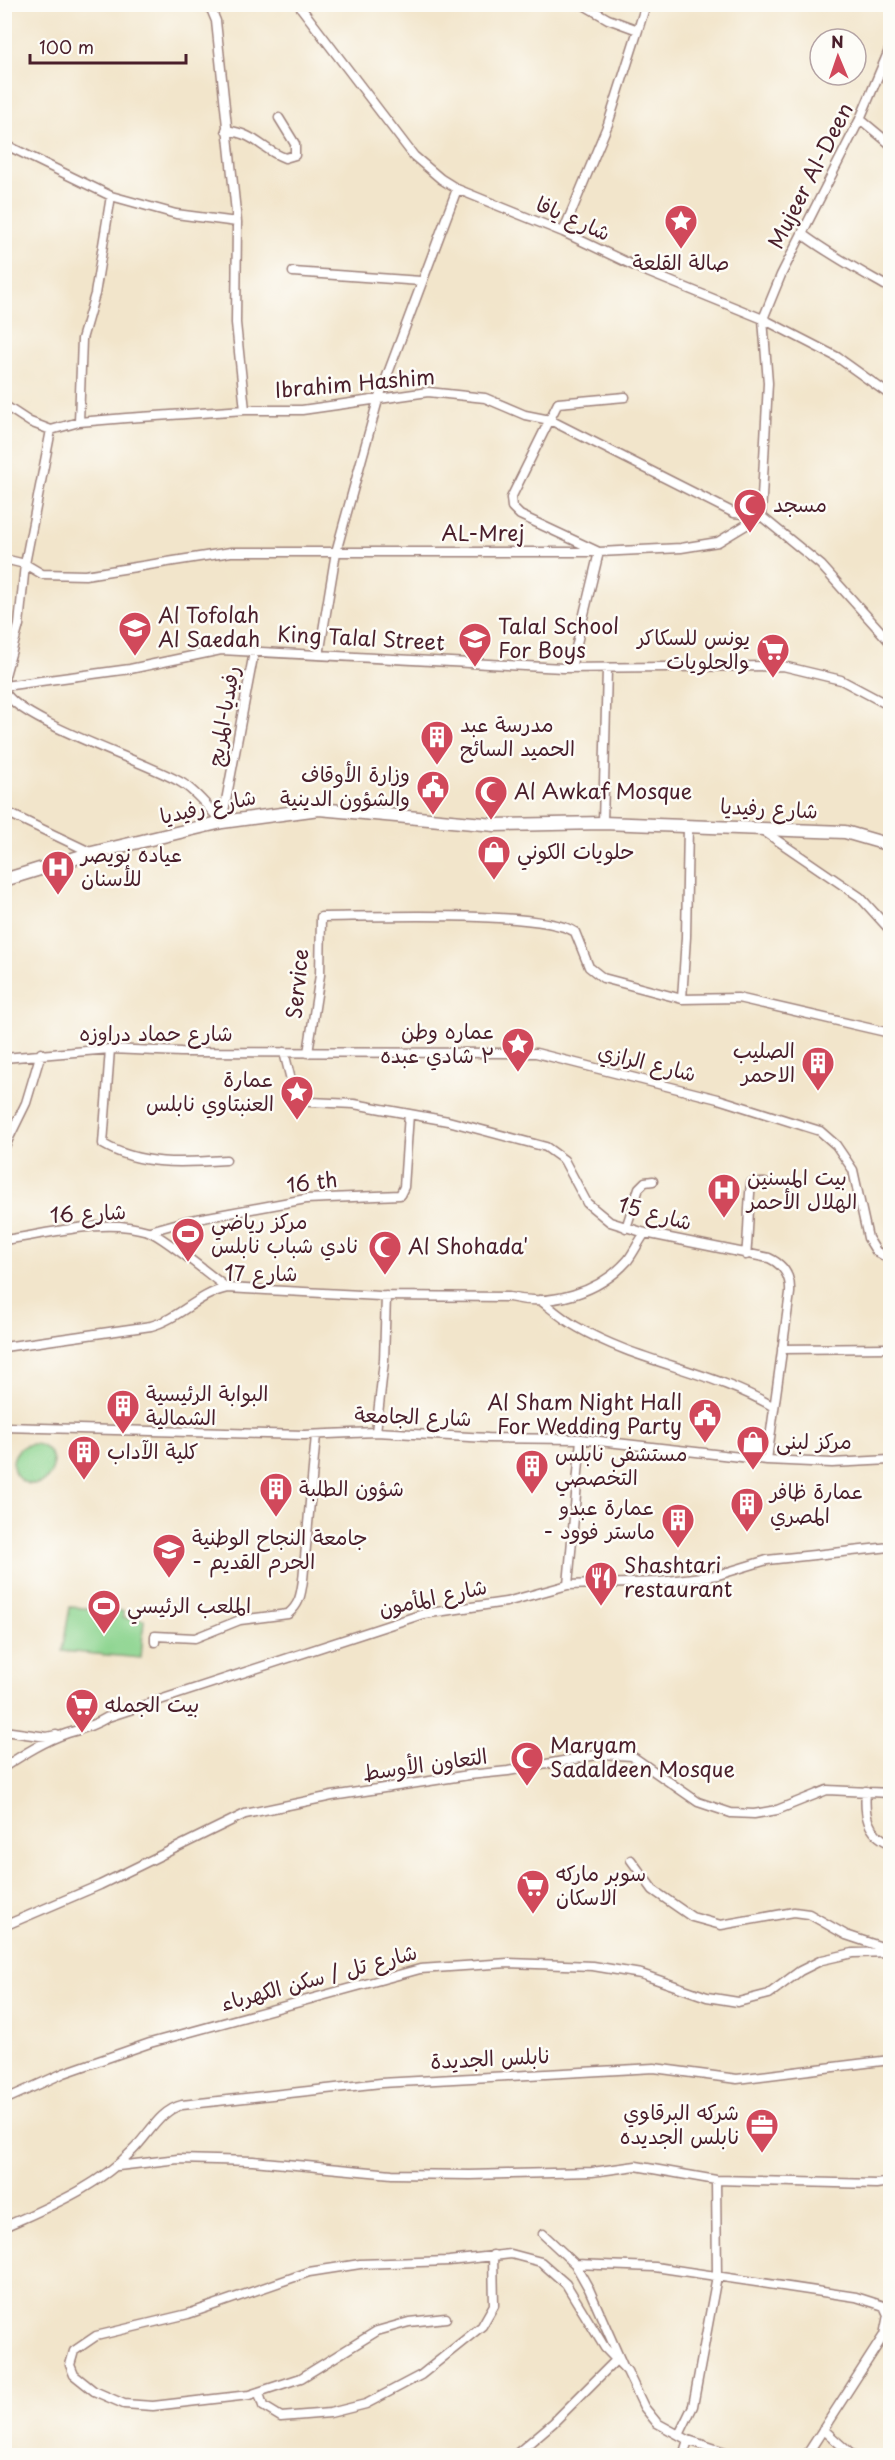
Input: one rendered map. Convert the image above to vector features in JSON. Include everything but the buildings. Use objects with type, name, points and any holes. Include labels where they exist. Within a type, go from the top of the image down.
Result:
[{"type":"main road","name":"شارع رفيديا","points":[[4,880],[92,853],[222,822],[319,808],[495,825],[603,822],[757,826],[845,832],[891,845]]},
{"type":"street","points":[[209,4],[216,21],[237,222],[236,323],[245,410]]},
{"type":"street","name":"شارع يافا","points":[[298,4],[414,156],[431,172],[457,189],[563,232],[645,271],[763,320],[837,357],[891,395]]},
{"type":"street","points":[[582,4],[608,19],[638,30]]},
{"type":"street","points":[[563,232],[608,124],[646,4]]},
{"type":"street","name":"Mujeer Al-Deen","points":[[763,320],[781,276],[860,119],[891,48]]},
{"type":"street","points":[[226,130],[246,133],[273,153],[285,158],[295,155],[295,144],[279,118]]},
{"type":"street","points":[[860,119],[891,144]]},
{"type":"street","points":[[4,144],[111,196],[176,214],[237,222]]},
{"type":"street","points":[[319,655],[336,552],[378,400],[421,280],[457,189]]},
{"type":"street","points":[[80,422],[82,339],[95,294],[111,196]]},
{"type":"street","points":[[802,234],[836,259],[864,271],[891,288]]},
{"type":"street","points":[[293,272],[421,280]]},
{"type":"street","points":[[763,320],[768,383],[762,516],[821,565],[891,642]]},
{"type":"street","name":"Ibrahim Hashim","points":[[51,430],[80,422],[245,410],[302,410],[428,392],[485,398],[525,415],[550,420],[734,513],[762,516]]},
{"type":"street","points":[[571,668],[599,552],[520,515],[512,507],[511,498],[558,403],[626,397]]},
{"type":"street","points":[[4,405],[30,422],[51,430],[25,564],[19,624],[4,679]]},
{"type":"street","name":"AL-Mrej","points":[[4,560],[25,564],[42,574],[85,574],[231,552],[599,552],[681,548],[718,542],[762,516]]},
{"type":"street","name":"King Talal Street","points":[[4,688],[130,669],[221,650],[571,668],[783,666],[841,680],[891,706]]},
{"type":"street","name":"رفيديا-المريج","points":[[222,822],[254,652]]},
{"type":"street","points":[[603,822],[607,669]]},
{"type":"street","points":[[4,688],[7,696],[34,716],[183,784],[222,822]]},
{"type":"street","points":[[4,811],[92,853]]},
{"type":"street","points":[[688,825],[686,937],[682,999],[738,998],[891,1033]]},
{"type":"street","points":[[757,826],[860,897],[891,930]]},
{"type":"street","name":"Service","points":[[308,1053],[320,975],[321,917],[523,920],[565,927],[579,937],[589,967],[597,975],[682,999]]},
{"type":"street","points":[[110,1049],[103,1144],[119,1153],[175,1163],[226,1160]]},
{"type":"street","name":"شارع حماد دراوزه","points":[[4,1058],[41,1053],[110,1049],[308,1053]]},
{"type":"street","name":"شارع 15","points":[[284,1052],[291,1084],[304,1099],[317,1103],[354,1104],[448,1121],[552,1150],[568,1166],[581,1195],[594,1210],[610,1222],[645,1233],[775,1261],[788,1275],[790,1293],[767,1460]]},
{"type":"street","points":[[4,1148],[26,1103],[41,1053]]},
{"type":"street","name":"شارع الرازي","points":[[308,1053],[536,1053],[718,1099],[812,1127],[829,1136],[853,1170],[868,1239],[876,1251],[891,1260]]},
{"type":"street","name":"16 th","points":[[150,1231],[186,1221],[306,1199],[400,1195],[404,1187],[409,1114]]},
{"type":"street","points":[[626,1228],[639,1188],[645,1182],[653,1181]]},
{"type":"street","points":[[746,1255],[751,1226],[751,1184],[765,1183]]},
{"type":"street","name":"شارع 16","points":[[4,1240],[88,1228],[121,1227],[150,1231],[227,1288]]},
{"type":"street","name":"شارع 17","points":[[4,1347],[151,1326],[170,1320],[211,1293],[227,1288],[386,1296],[509,1297],[540,1300],[579,1294],[604,1280],[628,1260],[645,1233]]},
{"type":"street","points":[[376,1432],[384,1361],[386,1296]]},
{"type":"street","points":[[540,1300],[577,1327],[636,1353],[753,1394],[774,1407]]},
{"type":"street","points":[[782,1349],[891,1348]]},
{"type":"street","name":"شارع الجامعة","points":[[4,1427],[316,1435],[376,1432],[489,1438],[581,1439],[767,1460],[832,1462],[891,1460]]},
{"type":"street","points":[[155,1642],[155,1636],[195,1638],[230,1624],[288,1614],[295,1608],[299,1602],[303,1580],[316,1435]]},
{"type":"street","points":[[568,1585],[581,1439]]},
{"type":"street","name":"شارع المأمون","points":[[4,1767],[38,1747],[108,1717],[390,1623],[456,1608],[506,1602],[568,1585],[660,1582],[718,1575],[766,1560],[891,1547]]},
{"type":"street","points":[[4,1731],[47,1737],[77,1731]]},
{"type":"street","name":"التعاون الأوسط","points":[[4,1926],[100,1884],[245,1814],[469,1774],[508,1772],[602,1754],[632,1756],[698,1802],[719,1810],[742,1814],[777,1810],[827,1790],[891,1793]]},
{"type":"street","points":[[866,1791],[865,1809],[868,1822],[875,1834],[891,1843]]},
{"type":"street","points":[[631,1860],[653,1890],[692,1917],[721,1925],[794,1912],[809,1914],[846,1935],[888,1950]]},
{"type":"street","name":"شارع تل / سكن الكهرباء","points":[[4,2100],[71,2070],[150,2043],[420,1969],[499,1963],[593,1966],[632,1972],[706,1997],[738,2002],[769,1994],[800,1971],[822,1960],[853,1953],[888,1950]]},
{"type":"street","name":"نابلس الجديدة","points":[[4,2227],[79,2192],[117,2166],[165,2113],[182,2104],[381,2083],[654,2068],[737,2079],[891,2060]]},
{"type":"street","name":"نابلس الجديدة","points":[[117,2166],[178,2159],[253,2161],[392,2174],[470,2175],[572,2173],[636,2166],[716,2180],[876,2184],[891,2182]]},
{"type":"street","points":[[679,2435],[693,2406],[717,2276],[716,2180]]},
{"type":"street","points":[[543,2234],[575,2264],[647,2411],[660,2425],[688,2440],[737,2456]]},
{"type":"street","points":[[446,2318],[409,2322],[377,2331],[301,2378],[259,2393],[153,2406],[124,2404],[101,2395],[72,2372],[70,2361],[78,2348],[96,2336],[188,2314],[296,2276],[351,2265],[449,2261],[510,2254],[527,2257],[552,2271],[570,2289],[593,2329],[623,2366]]},
{"type":"street","points":[[259,2393],[263,2406],[281,2417],[330,2413],[366,2404],[421,2375],[482,2326],[494,2305],[493,2255]]},
{"type":"street","points":[[575,2264],[627,2265],[717,2276],[856,2297],[882,2304],[889,2315],[884,2335],[806,2456]]},
{"type":"street","points":[[514,2456],[553,2423],[616,2360]]},
{"type":"street","points":[[824,2429],[853,2456]]},
{"type":"street","points":[[683,2456],[688,2440]]},
{"type":"green space","points":[[33,1444],[41,1445],[47,1450],[52,1456],[52,1472],[47,1478],[41,1483],[33,1484],[25,1483],[19,1478],[14,1472],[13,1464],[14,1456],[19,1450],[25,1445]]},
{"type":"green space","name":"الملعب الرئيسي","points":[[70,1607],[123,1611],[123,1618],[144,1620],[141,1658],[62,1651]]},
{"type":"place","name":"صالة القلعة","points":[[681,250]]},
{"type":"place","name":"مسجد","points":[[750,534]]},
{"type":"place","name":"Al Tofolah Al Saedah","points":[[135,657]]},
{"type":"place","name":"Talal School For Boys","points":[[475,668]]},
{"type":"place","name":"يونس للسكاكر والحلويات","points":[[773,679]]},
{"type":"place","name":"مدرسة عبد الحميد السائح","points":[[437,766]]},
{"type":"place","name":"وزارة الأوقاف والشؤون الدينية","points":[[433,816]]},
{"type":"place","name":"Al Awkaf Mosque","points":[[491,821]]},
{"type":"place","name":"حلويات الكوني","points":[[494,881]]},
{"type":"place","name":"عياده نويصر للأسنان","points":[[58,896]]},
{"type":"place","name":"عماره وطن ٣ شادي عبده","points":[[518,1073]]},
{"type":"place","name":"الصليب الاحمر","points":[[818,1092]]},
{"type":"place","name":"عمارة العنبتاوي نابلس","points":[[297,1121]]},
{"type":"place","name":"بيت المسنين الهلال الأحمر","points":[[724,1219]]},
{"type":"place","name":"مركز رياضي نادي شباب نابلس","points":[[188,1263]]},
{"type":"place","name":"Al Shohada'","points":[[385,1276]]},
{"type":"place","name":"البوابة الرئيسية الشمالية","points":[[123,1435]]},
{"type":"place","name":"Al Sham Night Hall For Wedding Party","points":[[705,1444]]},
{"type":"place","name":"مركز لبنى","points":[[753,1471]]},
{"type":"place","name":"كلية الآداب","points":[[84,1481]]},
{"type":"place","name":"مستشفى نابلس التخصصي","points":[[532,1495]]},
{"type":"place","name":"شؤون الطلبة","points":[[276,1518]]},
{"type":"place","name":"عمارة ظافر المصري","points":[[747,1533]]},
{"type":"place","name":"عمارة عبدو - ماستر فوود","points":[[678,1549]]},
{"type":"place","name":"جامعة النجاح الوطنية - الحرم القديم","points":[[169,1579]]},
{"type":"place","name":"Shashtari restaurant","points":[[601,1607]]},
{"type":"place","name":"الملعب الرئيسي","points":[[104,1635]]},
{"type":"place","name":"بيت الجمله","points":[[82,1734]]},
{"type":"place","name":"Maryam Sadaldeen Mosque","points":[[527,1787]]},
{"type":"place","name":"سوبر ماركه الاسكان","points":[[533,1915]]},
{"type":"place","name":"شركه البرقاوي نابلس الجديده","points":[[762,2154]]}]
